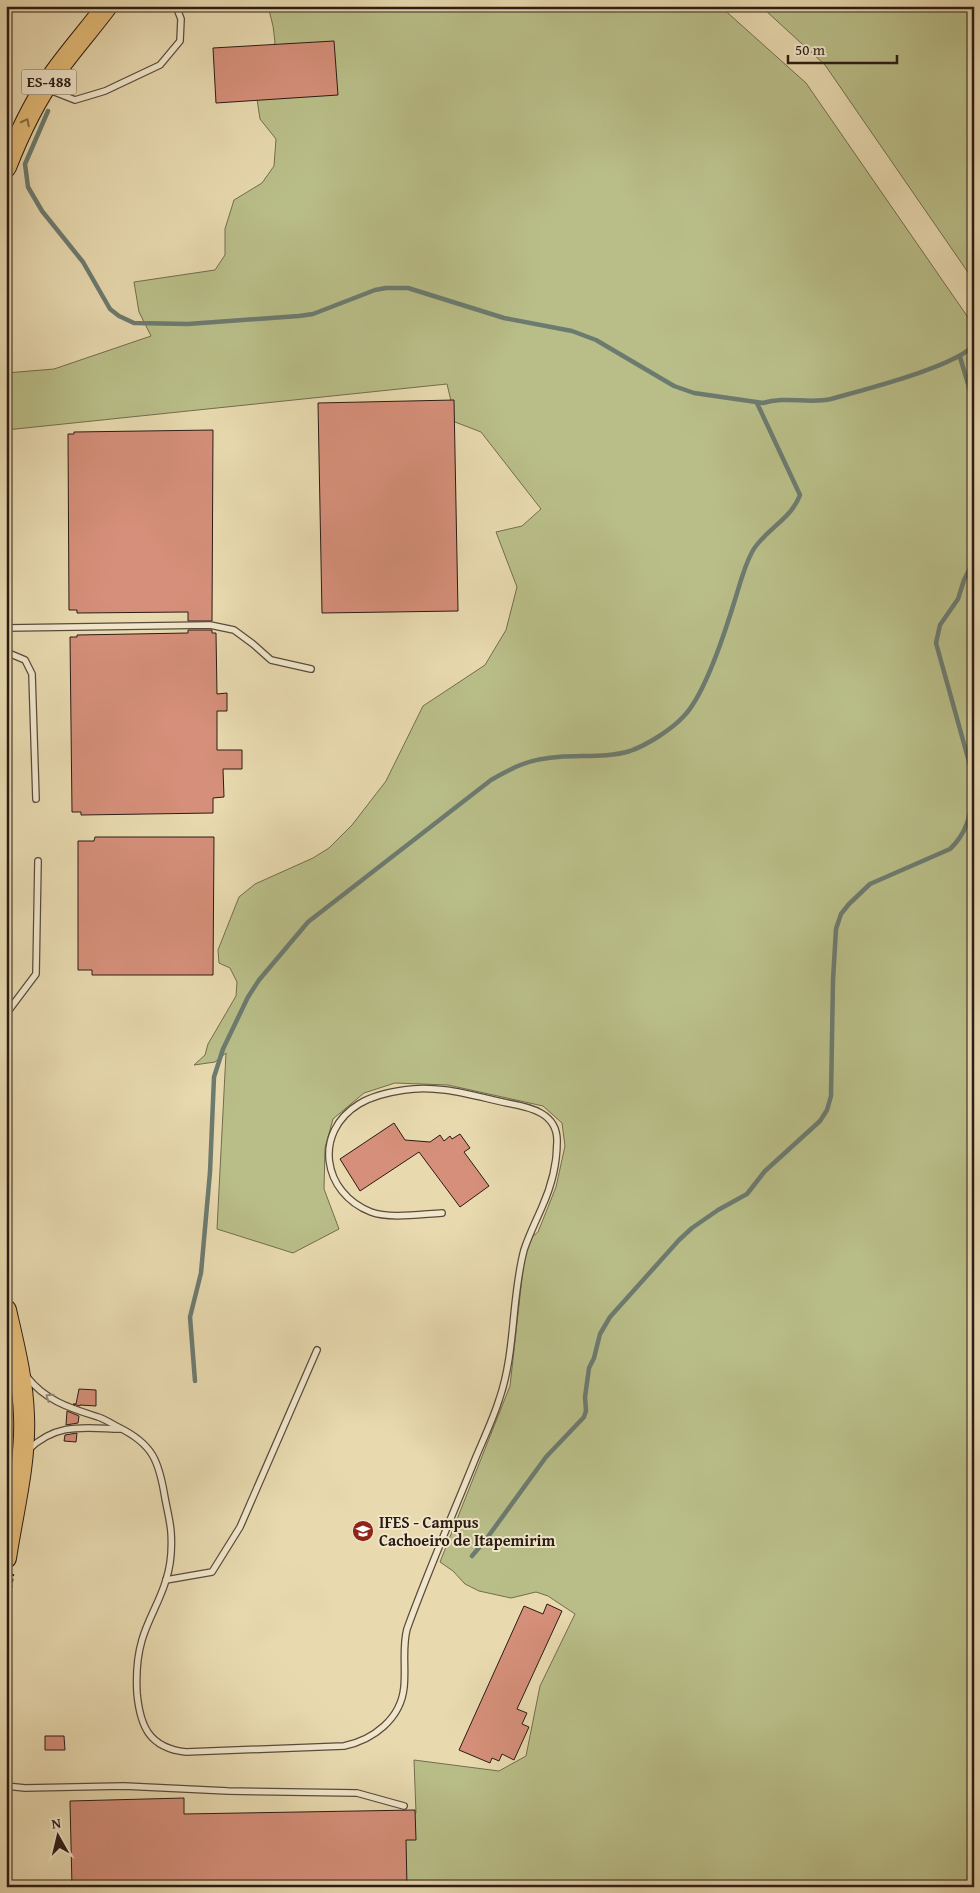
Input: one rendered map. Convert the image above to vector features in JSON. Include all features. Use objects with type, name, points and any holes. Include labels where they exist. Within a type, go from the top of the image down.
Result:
[{"type":"highway","name":"ES-488","points":[[6,167],[26,121],[45,88],[107,6]]},
{"type":"highway","points":[[6,1310],[19,1367],[24,1418],[21,1459],[6,1558]]},
{"type":"lane","points":[[45,88],[75,100],[105,91],[160,65],[180,41],[181,19],[176,6]]},
{"type":"lane","points":[[6,628],[210,625],[234,630],[271,660],[311,669]]},
{"type":"lane","points":[[6,652],[25,660],[32,674],[36,799]]},
{"type":"lane","points":[[6,1014],[36,974],[38,861]]},
{"type":"lane","points":[[19,1367],[41,1391],[54,1401],[68,1408],[99,1417],[139,1438],[152,1453],[160,1471],[170,1532],[170,1562],[166,1580],[142,1641],[136,1680],[141,1720],[149,1734],[170,1749],[186,1752],[344,1746],[364,1740],[389,1722],[399,1706],[404,1688],[404,1648],[407,1628],[499,1400],[512,1338],[521,1265],[530,1234],[547,1196],[554,1171],[557,1136],[546,1116],[529,1107],[428,1088],[385,1094],[359,1104],[347,1113],[333,1135],[328,1163],[332,1175],[344,1194],[354,1203],[373,1213],[387,1215],[442,1213]]},
{"type":"lane","points":[[166,1580],[212,1572],[240,1527],[317,1350]]},
{"type":"lane","points":[[21,1459],[42,1439],[62,1430],[86,1427],[122,1429]]},
{"type":"lane","points":[[6,1786],[26,1788],[124,1786],[228,1791],[357,1793],[404,1806]]},
{"type":"green space","points":[[268,6],[720,6],[806,83],[974,326],[974,1887],[395,1887],[404,1822],[416,1813],[414,1760],[499,1771],[526,1756],[540,1686],[575,1614],[548,1596],[536,1592],[511,1598],[479,1591],[465,1584],[453,1571],[440,1562],[510,1386],[526,1242],[538,1232],[556,1187],[565,1146],[562,1123],[543,1106],[448,1085],[395,1083],[364,1093],[333,1119],[325,1148],[324,1189],[339,1229],[293,1253],[217,1229],[226,1053],[215,1062],[194,1065],[205,1055],[208,1044],[236,996],[237,982],[230,968],[219,963],[218,950],[239,897],[255,884],[313,858],[329,848],[352,825],[386,781],[423,706],[485,665],[506,630],[517,587],[496,532],[522,526],[541,509],[481,432],[442,417],[451,401],[447,384],[6,430],[6,373],[54,369],[151,336],[139,312],[134,282],[215,270],[225,255],[225,229],[234,200],[262,183],[274,166],[276,139],[260,119],[257,99],[266,83],[275,42]]},
{"type":"green space","points":[[774,6],[974,6],[974,281],[825,65],[765,10]]},
{"type":"building","points":[[334,41],[338,95],[216,103],[213,48]]},
{"type":"building","points":[[454,400],[458,611],[322,613],[318,403]]},
{"type":"building","points":[[213,430],[212,621],[188,621],[188,612],[77,613],[77,610],[69,610],[68,434],[74,434],[74,432]]},
{"type":"building","points":[[188,630],[212,630],[212,633],[216,633],[217,694],[227,693],[227,711],[217,711],[217,750],[242,750],[242,769],[223,769],[224,797],[213,798],[213,813],[81,815],[81,812],[72,812],[70,637],[77,637],[77,635],[188,633]]},
{"type":"building","points":[[95,837],[214,837],[213,975],[92,975],[92,970],[78,970],[78,841],[94,841]]},
{"type":"building","points":[[394,1123],[405,1140],[430,1142],[440,1135],[444,1141],[450,1136],[452,1139],[460,1134],[470,1148],[464,1152],[489,1186],[460,1207],[419,1152],[360,1191],[340,1159]]},
{"type":"building","points":[[79,1389],[96,1390],[96,1406],[73,1404],[76,1404]]},
{"type":"building","points":[[67,1411],[79,1416],[78,1423],[66,1425]]},
{"type":"building","points":[[77,1433],[76,1442],[64,1441],[65,1435]]},
{"type":"building","points":[[547,1604],[562,1611],[517,1709],[527,1713],[522,1724],[529,1727],[514,1760],[502,1754],[499,1761],[492,1758],[490,1763],[459,1750],[524,1606],[543,1614]]},
{"type":"building","points":[[45,1736],[64,1736],[65,1750],[45,1750]]},
{"type":"building","points":[[184,1798],[184,1814],[415,1810],[416,1840],[406,1840],[407,1887],[72,1887],[70,1801]]},
{"type":"waterway","points":[[48,111],[25,164],[28,187],[42,211],[83,262],[110,309],[119,316],[134,323],[188,324],[299,316],[313,314],[375,290],[408,288],[504,318],[572,331],[596,340],[674,386],[694,393],[763,403],[780,400],[814,401],[831,399],[929,369],[964,353],[974,345]]},
{"type":"waterway","points":[[960,357],[974,404]]},
{"type":"waterway","points":[[195,1381],[190,1317],[201,1273],[210,1172],[214,1077],[223,1049],[248,997],[259,980],[308,922],[491,780],[515,767],[539,759],[603,755],[630,751],[644,745],[672,727],[684,716],[699,694],[713,664],[752,552],[763,537],[796,504],[800,495],[757,403]]},
{"type":"waterway","points":[[974,560],[964,580],[958,599],[940,625],[936,643],[973,776],[974,786]]},
{"type":"waterway","points":[[472,1556],[546,1457],[584,1417],[589,1368],[594,1358],[600,1334],[610,1317],[679,1240],[692,1228],[718,1210],[747,1194],[765,1171],[820,1121],[827,1110],[831,1096],[833,980],[836,929],[841,914],[870,884],[950,849],[964,830],[974,793]]},
{"type":"place","name":"IFES - Campus Cachoeiro de Itapemirim","points":[[363,1531]]}]
